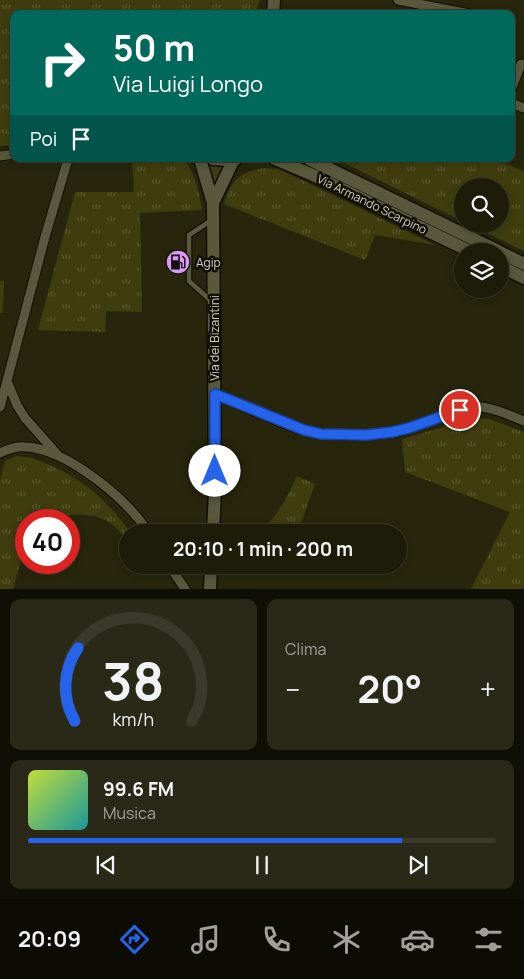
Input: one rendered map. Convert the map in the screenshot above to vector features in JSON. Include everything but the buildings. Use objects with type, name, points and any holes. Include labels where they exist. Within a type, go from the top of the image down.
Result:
[{"type":"street","points":[[398,0],[449,10]]},
{"type":"street","points":[[515,80],[521,64]]},
{"type":"street","points":[[0,403],[67,162]]},
{"type":"street","name":"Via dei Bizantini","points":[[201,162],[214,203],[215,490],[213,524]]},
{"type":"street","name":"Via dei Bizantini","points":[[214,203],[234,162]]},
{"type":"street","name":"Via Armando Scarpino","points":[[282,162],[313,175],[454,244]]},
{"type":"street","name":"Via Armando Scarpino","points":[[315,162],[481,243]]},
{"type":"street","name":"Via Armando Scarpino","points":[[509,257],[524,264]]},
{"type":"street","points":[[509,270],[524,278]]},
{"type":"street","points":[[7,381],[17,405],[57,454],[92,476],[116,496],[143,524]]},
{"type":"street","points":[[215,394],[304,430],[321,434],[366,435],[392,432],[472,406],[483,406],[524,421]]},
{"type":"street","points":[[0,453],[11,448],[26,447],[57,454]]},
{"type":"street","points":[[175,574],[184,587]]},
{"type":"street","points":[[209,589],[210,574]]},
{"type":"lane","points":[[213,220],[189,235],[188,281],[214,303]]},
{"type":"green space","points":[[0,0],[260,0],[256,10],[10,10],[10,145],[0,146]]},
{"type":"green space","points":[[132,162],[186,162],[196,183],[202,210],[140,213],[142,312],[106,311],[105,332],[38,330],[75,192],[134,192]]},
{"type":"green space","points":[[205,162],[225,165],[215,185]]},
{"type":"green space","points":[[342,162],[494,162],[507,164],[524,171],[524,251],[487,233],[509,233],[509,178],[454,178],[454,217]]},
{"type":"green space","points":[[264,168],[279,169],[435,245],[375,235],[365,260],[224,204],[230,189],[238,178],[248,172]]},
{"type":"green space","points":[[0,281],[4,281],[3,313],[0,313]]},
{"type":"green space","points":[[474,418],[489,419],[524,432],[524,589],[471,589],[510,512],[405,472],[402,439]]},
{"type":"green space","points":[[17,456],[32,458],[66,473],[96,494],[124,524],[119,524],[119,531],[102,519],[80,515],[80,509],[15,509],[15,574],[17,574],[13,589],[0,589],[0,480],[5,461]]},
{"type":"green space","points":[[297,476],[315,484],[300,524],[267,524],[276,514]]},
{"type":"place","name":"Agip","points":[[178,262]]},
{"type":"route","points":[[215,471],[215,394],[304,430],[321,434],[366,435],[392,432],[460,410]]}]
